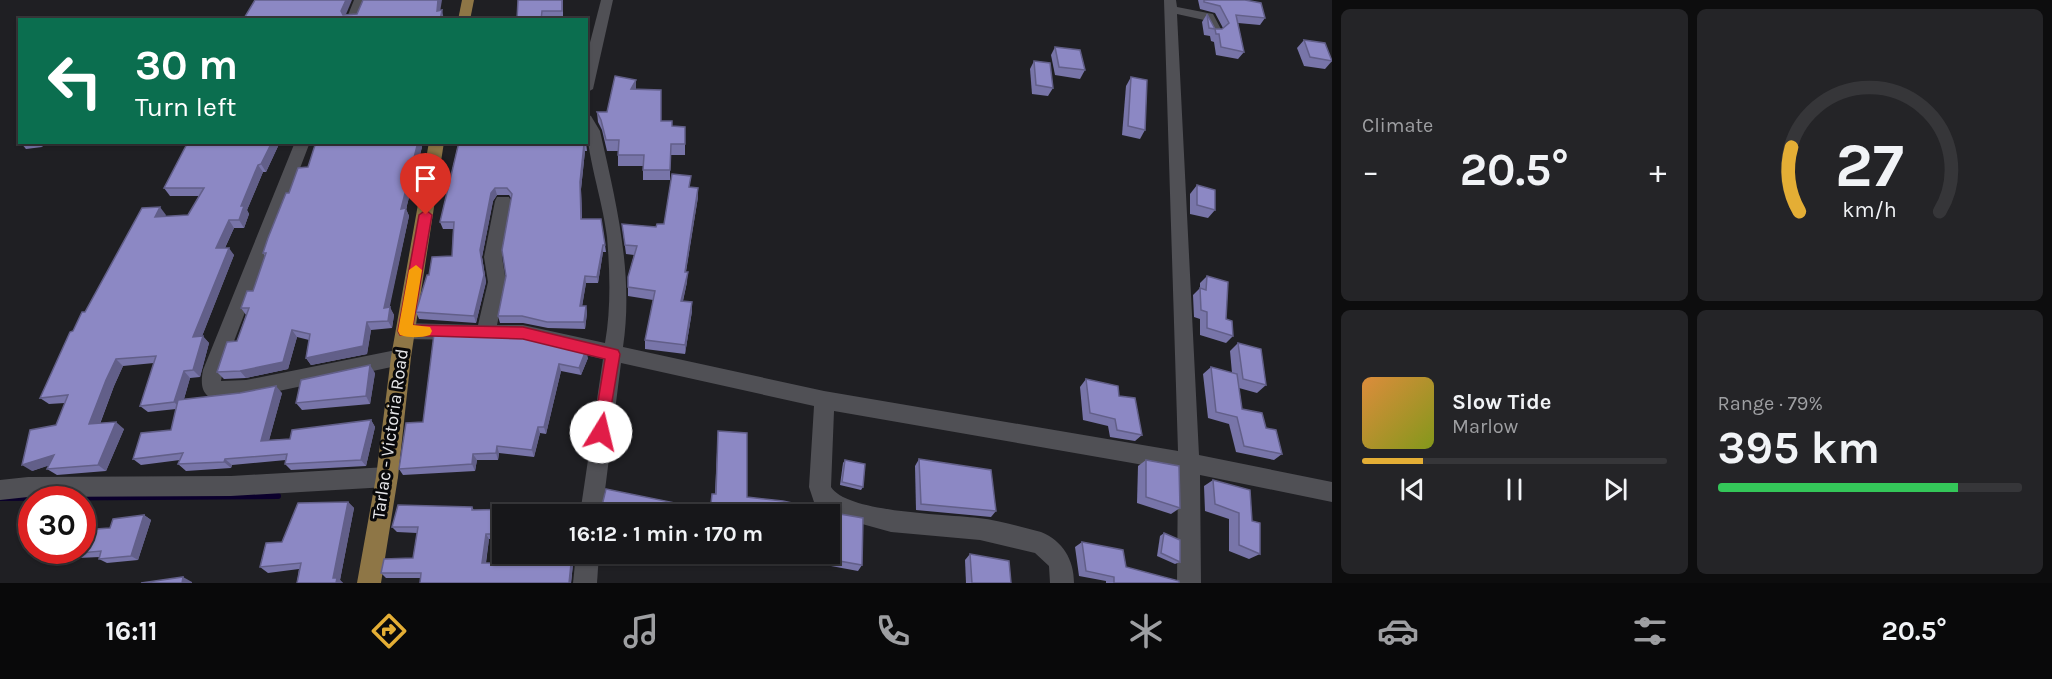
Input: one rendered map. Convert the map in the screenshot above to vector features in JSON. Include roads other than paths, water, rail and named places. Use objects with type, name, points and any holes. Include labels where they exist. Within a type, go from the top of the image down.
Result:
[{"type":"main road","points":[[464,18],[468,0]]},
{"type":"main road","name":"Tarlac - Victoria Road","points":[[369,583],[387,477],[400,357],[437,144]]},
{"type":"street","points":[[353,18],[360,0]]},
{"type":"street","points":[[588,81],[607,0]]},
{"type":"street","points":[[1189,583],[1189,463],[1170,4],[1209,17],[1216,31]]},
{"type":"street","points":[[588,122],[593,131],[615,237],[618,321],[592,504]]},
{"type":"street","points":[[302,144],[213,370],[210,385],[220,392],[246,389],[400,357]]},
{"type":"street","points":[[486,331],[497,282],[493,257],[503,201]]},
{"type":"street","points":[[405,331],[523,333],[824,400],[1189,463],[1332,492]]},
{"type":"street","points":[[824,400],[820,487],[827,501],[834,506],[891,521],[980,530],[1041,543],[1057,558],[1062,569],[1062,583]]},
{"type":"street","points":[[0,490],[28,487],[231,486],[387,477]]},
{"type":"street","points":[[585,583],[587,564]]},
{"type":"waterway","points":[[0,498],[278,496]]}]
